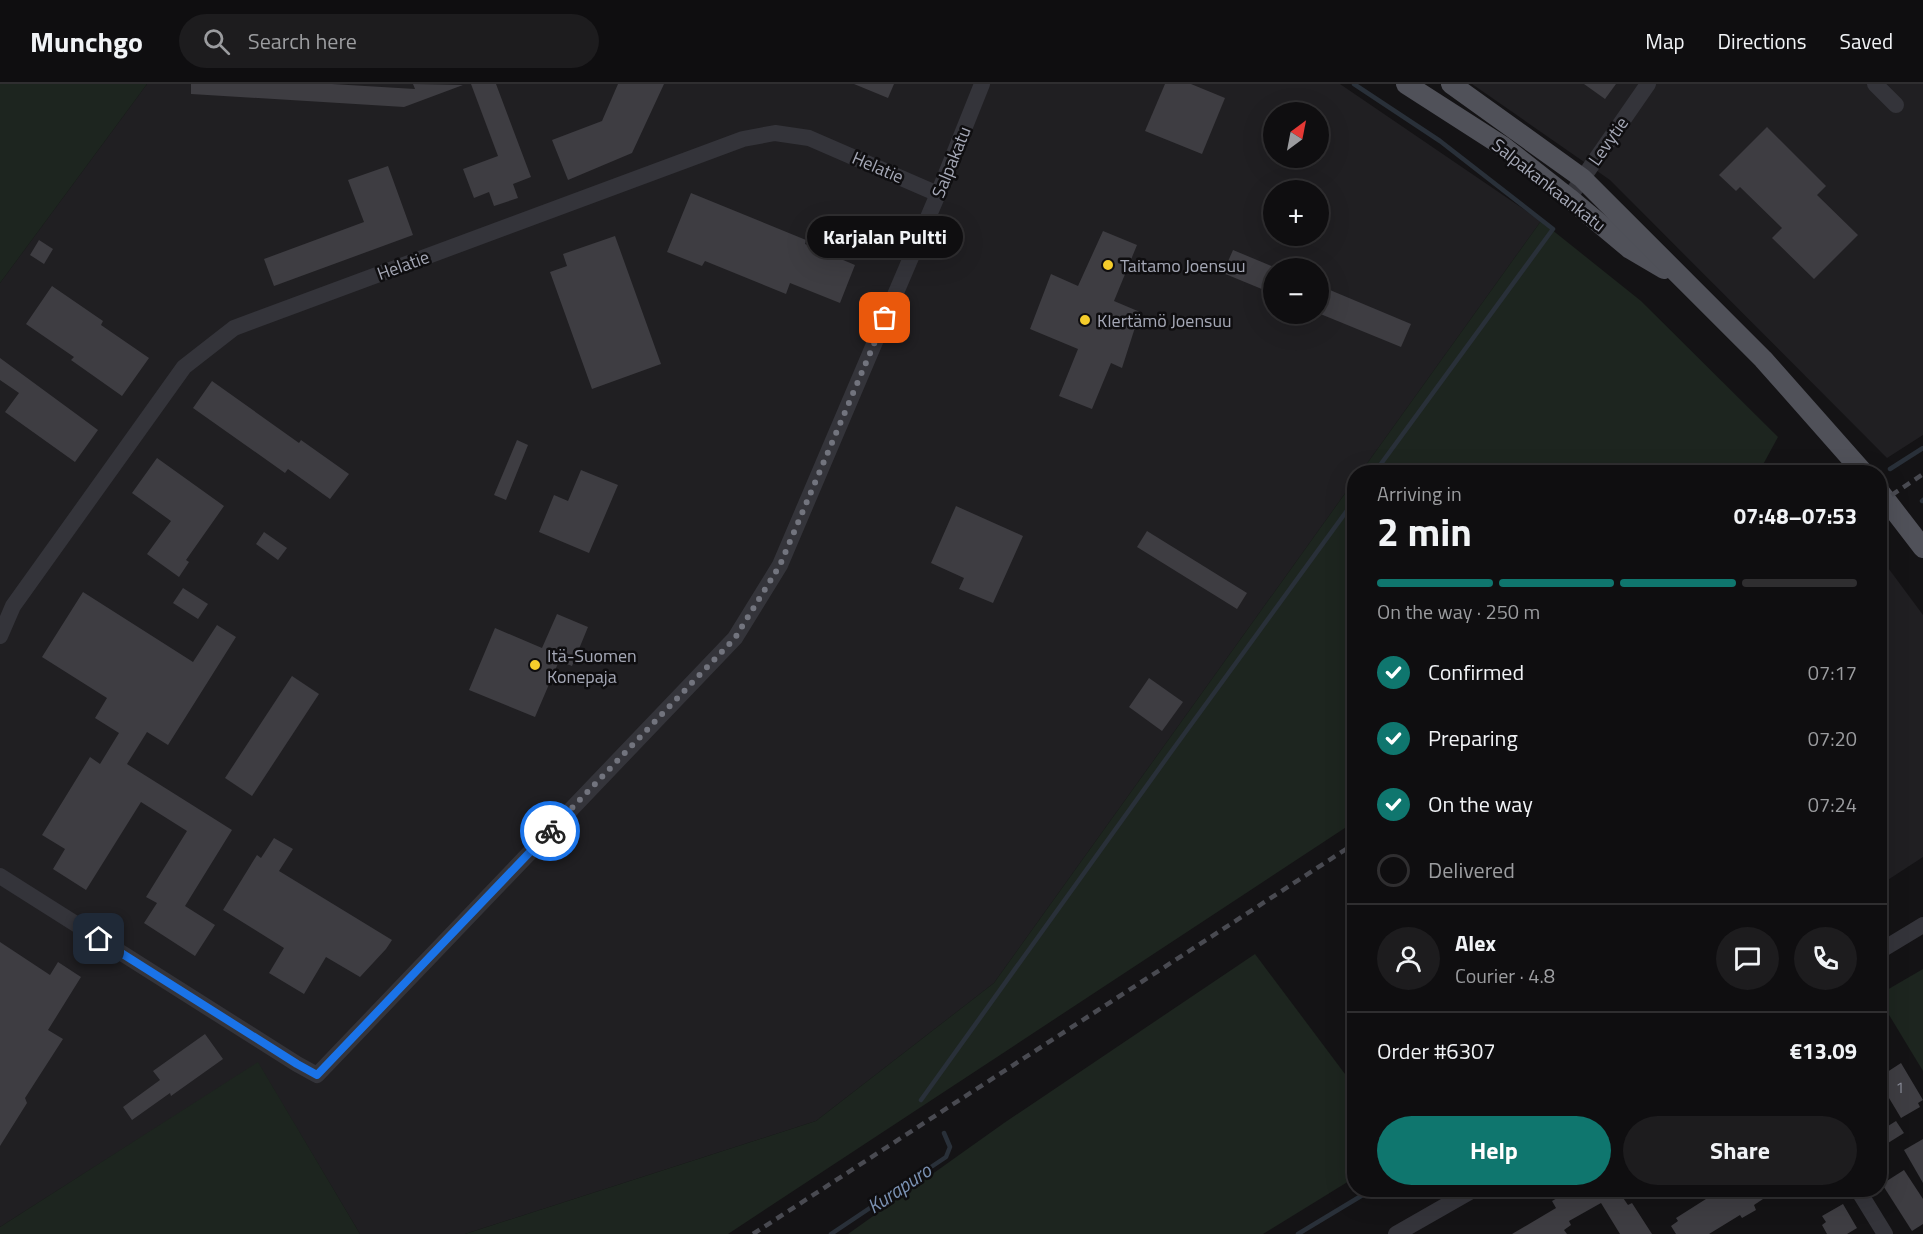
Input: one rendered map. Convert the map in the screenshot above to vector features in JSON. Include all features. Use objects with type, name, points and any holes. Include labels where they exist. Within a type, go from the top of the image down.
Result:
[{"type":"main road","name":"Salpakankaankatu","points":[[1406,84],[1504,147],[1629,249],[1692,286]]},
{"type":"main road","name":"Salpakankaankatu","points":[[1451,84],[1582,178],[1763,359],[1857,465]]},
{"type":"main road","points":[[1887,501],[1923,548]]},
{"type":"street","name":"Salpakatu","points":[[0,876],[317,1075],[735,638],[780,565],[938,194],[982,84]]},
{"type":"street","name":"Levytie","points":[[1569,198],[1648,84]]},
{"type":"street","points":[[1875,84],[1896,105]]},
{"type":"street","name":"Helatie","points":[[0,636],[13,606],[184,367],[234,328],[743,139],[775,133],[809,138],[938,194]]},
{"type":"street","points":[[1887,947],[1923,925]]},
{"type":"street","points":[[1396,1234],[1461,1197]]},
{"type":"street","points":[[1862,1197],[1885,1234]]},
{"type":"shaded area","points":[[0,84],[147,84],[0,283]]},
{"type":"shaded area","points":[[147,84],[1340,84],[1541,221],[1366,465],[1347,465],[1347,491],[994,983],[816,1121],[465,1234],[360,1234],[258,1063],[0,1227],[0,283]]},
{"type":"shaded area","points":[[1472,84],[1923,84],[1923,435],[1887,458],[1610,180]]},
{"type":"shaded area","points":[[1541,221],[1641,301],[1778,437],[1763,465],[1366,465]]},
{"type":"shaded area","points":[[1347,491],[1347,827],[728,1234],[465,1234],[816,1121],[994,983]]},
{"type":"shaded area","points":[[1887,566],[1923,615],[1923,857],[1887,880]]},
{"type":"shaded area","points":[[1255,954],[1347,1077],[1347,1182],[1263,1234],[848,1234],[1004,1123]]},
{"type":"shaded area","points":[[1923,969],[1923,1071],[1887,1012],[1887,990]]},
{"type":"shaded area","points":[[258,1062],[360,1234],[0,1234],[0,1227]]},
{"type":"building","points":[[191,84],[332,84],[415,89],[413,84],[463,85],[404,107],[191,94]]},
{"type":"building","points":[[471,84],[496,84],[531,177],[513,184],[518,198],[494,206],[489,192],[474,198],[463,169],[498,156]]},
{"type":"building","points":[[618,84],[664,84],[632,153],[568,180],[552,140],[602,121]]},
{"type":"building","points":[[854,84],[894,84],[888,98]]},
{"type":"building","points":[[1165,84],[1191,84],[1225,98],[1202,154],[1145,131]]},
{"type":"building","points":[[1584,84],[1616,84],[1605,99]]},
{"type":"building","points":[[1767,127],[1826,186],[1817,195],[1858,235],[1814,279],[1772,238],[1782,228],[1740,187],[1736,191],[1719,175]]},
{"type":"building","points":[[388,166],[413,235],[274,286],[264,259],[364,222],[348,180]]},
{"type":"building","points":[[691,193],[806,240],[805,244],[855,265],[840,303],[790,283],[786,294],[705,261],[702,266],[667,252]]},
{"type":"building","points":[[1103,231],[1137,245],[1114,301],[1140,312],[1122,368],[1111,363],[1092,409],[1059,396],[1078,349],[1030,329],[1051,274],[1078,286]]},
{"type":"building","points":[[615,236],[661,364],[592,389],[550,272],[567,266],[563,254]]},
{"type":"building","points":[[39,240],[53,249],[44,264],[30,255]]},
{"type":"building","points":[[1233,250],[1263,262],[1263,289],[1223,273]]},
{"type":"building","points":[[52,286],[103,321],[101,325],[149,358],[122,396],[71,360],[74,357],[26,324]]},
{"type":"building","points":[[1329,290],[1411,324],[1401,347],[1329,318]]},
{"type":"building","points":[[0,358],[98,430],[75,462],[5,412],[19,393],[0,380]]},
{"type":"building","points":[[212,381],[299,443],[301,440],[349,474],[330,499],[288,469],[285,473],[193,408]]},
{"type":"building","points":[[517,440],[528,445],[506,500],[494,495]]},
{"type":"building","points":[[157,458],[224,506],[186,560],[189,562],[179,577],[147,554],[171,521],[132,493]]},
{"type":"building","points":[[581,470],[618,485],[589,553],[539,532],[554,495],[568,501]]},
{"type":"building","points":[[956,506],[1023,536],[993,603],[959,589],[964,578],[931,563]]},
{"type":"building","points":[[1147,531],[1247,593],[1237,609],[1137,547]]},
{"type":"building","points":[[264,532],[287,548],[278,560],[256,544]]},
{"type":"building","points":[[183,588],[208,604],[198,619],[173,603]]},
{"type":"building","points":[[83,592],[193,662],[217,625],[236,637],[168,745],[147,732],[127,764],[232,830],[185,906],[215,925],[195,956],[144,923],[157,903],[146,897],[187,831],[141,802],[86,890],[53,869],[65,849],[42,835],[90,757],[100,764],[119,733],[95,718],[107,698],[42,657]]},
{"type":"building","points":[[557,614],[588,627],[572,666],[559,661],[535,717],[469,690],[495,628],[542,648]]},
{"type":"building","points":[[292,676],[319,694],[252,796],[225,778]]},
{"type":"building","points":[[1149,678],[1183,702],[1162,731],[1129,707]]},
{"type":"building","points":[[274,838],[293,849],[279,871],[392,940],[360,977],[326,957],[304,994],[269,973],[284,948],[223,910],[257,855],[261,858]]},
{"type":"building","points":[[0,942],[50,975],[58,962],[81,977],[48,1030],[63,1039],[25,1098],[27,1103],[0,1146]]},
{"type":"building","points":[[205,1034],[223,1059],[132,1120],[123,1107],[160,1080],[153,1071]]},
{"type":"building","points":[[1901,1063],[1923,1100],[1918,1103],[1920,1107],[1901,1118],[1887,1095],[1887,1072]]},
{"type":"building","points":[[1896,1121],[1904,1133],[1887,1144],[1887,1127]]},
{"type":"building","points":[[1923,1139],[1923,1183],[1904,1150]]},
{"type":"building","points":[[1904,1170],[1923,1199],[1923,1224],[1912,1231],[1887,1192],[1887,1181]]},
{"type":"building","points":[[1559,1197],[1622,1197],[1628,1205],[1632,1203],[1652,1234],[1620,1234],[1601,1203],[1569,1221],[1571,1225],[1564,1230],[1567,1234],[1512,1234],[1556,1208],[1552,1201]]},
{"type":"building","points":[[1709,1197],[1762,1197],[1763,1199],[1754,1205],[1756,1210],[1742,1218],[1740,1215],[1709,1234],[1676,1234],[1671,1226],[1678,1221],[1676,1218]]},
{"type":"building","points":[[1843,1204],[1857,1228],[1847,1234],[1827,1234],[1822,1225],[1826,1222],[1822,1216]]},
{"type":"waterway","points":[[1354,84],[1440,141],[1553,229],[1380,465]]},
{"type":"waterway","points":[[1890,469],[1923,448]]},
{"type":"waterway","points":[[921,1100],[1347,511]]},
{"type":"waterway","name":"Kurapuro","points":[[831,1234],[946,1157],[950,1147],[944,1133]]},
{"type":"waterway","points":[[1298,1234],[1359,1197]]},
{"type":"railway","points":[[1887,498],[1923,474]]},
{"type":"railway","points":[[753,1234],[1347,849]]},
{"type":"way so far","points":[[550,831],[735,638],[780,565],[885,318]]},
{"type":"place","name":"Taitamo Joensuu","points":[[1108,265]]},
{"type":"place","name":"Karjalan Pultti","points":[[885,318]]},
{"type":"place","name":"KIertämö Joensuu","points":[[1085,320]]},
{"type":"place","name":"Itä-Suomen Konepaja","points":[[535,665]]},
{"type":"route","points":[[99,939],[317,1075],[550,831]]}]
